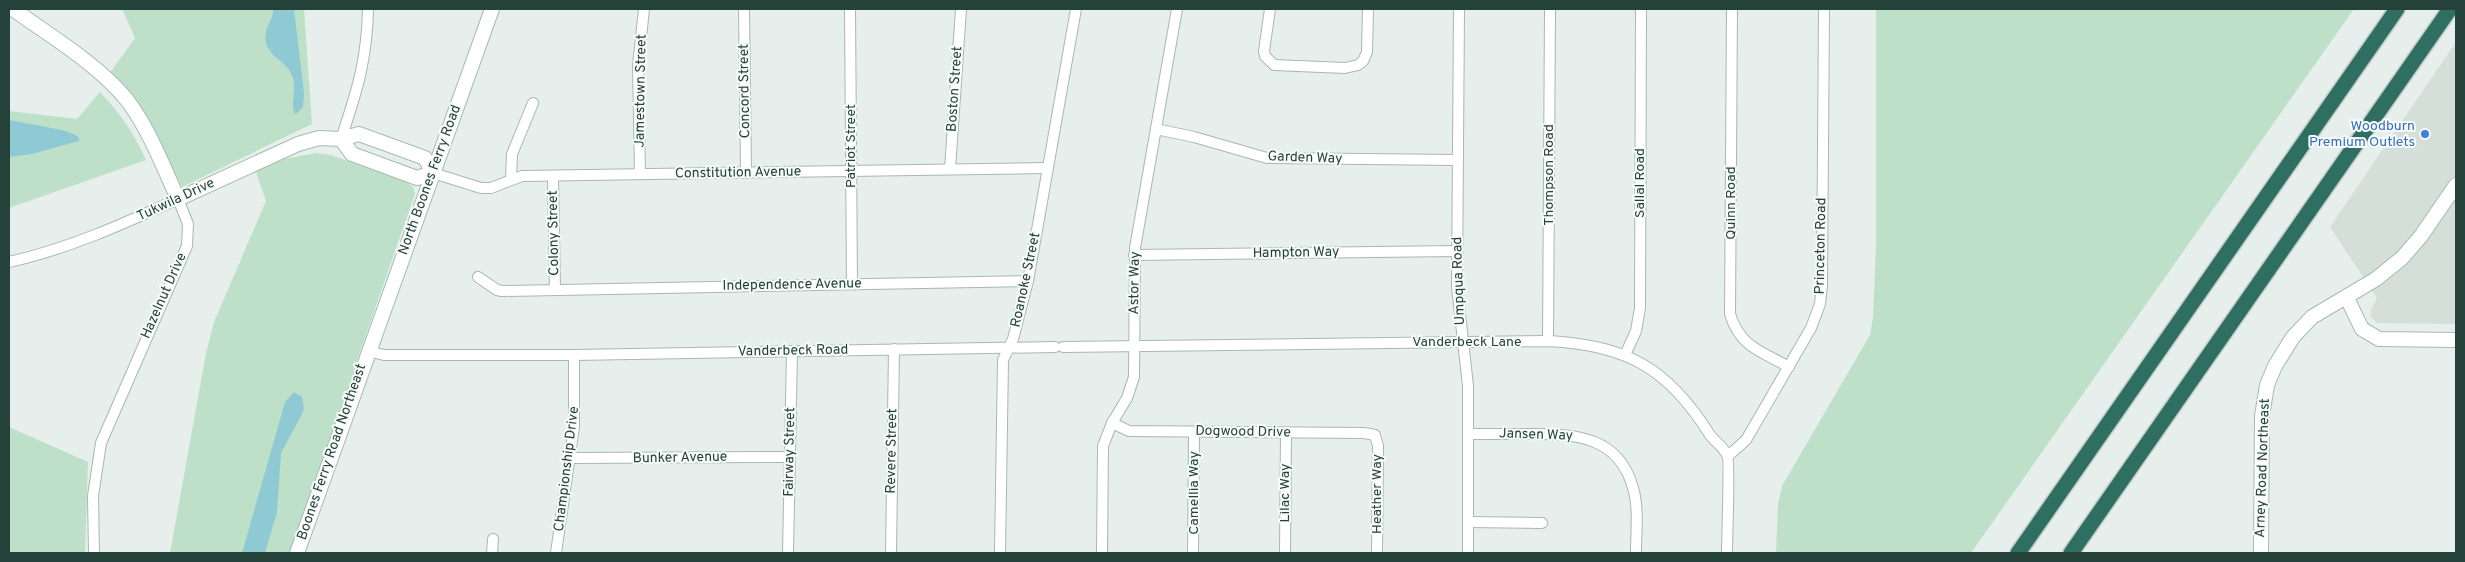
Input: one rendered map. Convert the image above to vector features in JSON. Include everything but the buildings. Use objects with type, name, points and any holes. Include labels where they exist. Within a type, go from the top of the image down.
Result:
[{"type":"highway","points":[[2018,553],[2397,9]]},
{"type":"highway","points":[[2071,553],[2450,9]]},
{"type":"main road","name":"Hazelnut Drive","points":[[13,9],[100,73],[122,95],[147,133],[178,199]]},
{"type":"main road","name":"North Boones Ferry Road","points":[[368,351],[492,9]]},
{"type":"main road","name":"Tukwila Drive","points":[[178,199],[298,144],[319,138],[341,139],[359,134],[425,158],[433,173]]},
{"type":"main road","points":[[341,139],[352,154],[417,178],[433,173]]},
{"type":"main road","name":"Arney Road Northeast","points":[[2261,553],[2262,416],[2267,385],[2282,353],[2302,327],[2322,310],[2347,298],[2376,279],[2402,258],[2421,236],[2456,185]]},
{"type":"main road","points":[[2347,298],[2362,329],[2380,340],[2456,340]]},
{"type":"main road","name":"Boones Ferry Road Northeast","points":[[297,553],[368,351]]},
{"type":"street","points":[[341,139],[364,62],[367,43],[368,9]]},
{"type":"street","name":"Jamestown Street","points":[[640,174],[638,66],[644,9]]},
{"type":"street","name":"Concord Street","points":[[744,9],[746,173]]},
{"type":"street","name":"Patriot Street","points":[[850,9],[852,284]]},
{"type":"street","name":"Boston Street","points":[[950,169],[961,9]]},
{"type":"street","name":"Roanoke Street","points":[[1000,553],[1003,360],[1028,282],[1076,9]]},
{"type":"street","name":"Astor Way","points":[[1102,553],[1103,446],[1134,377],[1134,255],[1178,9]]},
{"type":"street","points":[[1270,9],[1264,51],[1265,56],[1274,65],[1345,68],[1358,66],[1366,57],[1368,9]]},
{"type":"street","name":"Umpqua Road","points":[[1459,9],[1457,251],[1458,303],[1468,386],[1468,553]]},
{"type":"street","name":"Thompson Road","points":[[1548,341],[1550,9]]},
{"type":"street","name":"Sallal Road","points":[[1625,355],[1636,331],[1640,308],[1641,9]]},
{"type":"street","name":"Quinn Road","points":[[1732,9],[1730,314],[1735,330],[1744,342],[1789,367]]},
{"type":"street","name":"Princeton Road","points":[[1728,456],[1746,440],[1789,367],[1811,328],[1821,295],[1824,9]]},
{"type":"street","points":[[511,179],[512,154],[533,103]]},
{"type":"street","name":"Garden Way","points":[[1156,129],[1194,137],[1258,156],[1278,159],[1458,160]]},
{"type":"street","name":"Constitution Avenue","points":[[433,173],[481,188],[495,186],[522,176],[1047,168]]},
{"type":"street","name":"Colony Street","points":[[553,176],[555,290]]},
{"type":"street","name":"Tukwila Drive","points":[[9,262],[31,257],[118,226],[178,199]]},
{"type":"street","name":"Hazelnut Drive","points":[[94,553],[93,496],[101,443],[188,242],[188,224],[178,199]]},
{"type":"street","name":"Hampton Way","points":[[1134,255],[1457,251]]},
{"type":"street","name":"Independence Avenue","points":[[478,277],[502,291],[1028,282]]},
{"type":"street","name":"Vanderbeck Lane","points":[[1059,347],[1463,341],[1548,341],[1588,345],[1625,355],[1647,367],[1677,389],[1728,456]]},
{"type":"street","name":"Vanderbeck Road","points":[[368,351],[384,355],[574,355],[1059,347]]},
{"type":"street","name":"Revere Street","points":[[891,553],[894,349]]},
{"type":"street","name":"Fairway Street","points":[[788,553],[792,351]]},
{"type":"street","name":"Championship Drive","points":[[556,553],[571,458],[575,416],[574,355]]},
{"type":"street","name":"Dogwood Drive","points":[[1112,423],[1129,431],[1370,433],[1376,435]]},
{"type":"street","name":"Camellia Way","points":[[1193,553],[1194,432]]},
{"type":"street","name":"Lilac Way","points":[[1285,553],[1286,433]]},
{"type":"street","name":"Jansen Way","points":[[1469,434],[1564,434],[1584,437],[1602,445],[1623,466],[1633,488],[1636,506],[1636,553]]},
{"type":"street","name":"Heather Way","points":[[1376,435],[1378,446],[1377,553]]},
{"type":"street","points":[[1727,553],[1728,456]]},
{"type":"street","name":"Bunker Avenue","points":[[571,458],[790,457]]},
{"type":"street","points":[[1468,522],[1542,523]]},
{"type":"street","points":[[492,553],[494,539]]},
{"type":"shaded area","name":"Woodburn Premium Outlets","points":[[2456,42],[2456,324],[2377,323],[2371,317],[2371,310],[2377,298],[2330,227]]},
{"type":"green space","points":[[122,9],[304,9],[312,124],[182,187],[138,103],[110,73],[135,38]]},
{"type":"green space","points":[[1876,9],[2354,9],[1971,553],[1776,553],[1778,504],[1782,486],[1870,335],[1873,317],[1876,246]]},
{"type":"green space","points":[[100,92],[126,124],[146,160],[9,208],[9,111],[77,119]]},
{"type":"green space","points":[[316,153],[331,155],[407,182],[413,187],[415,194],[290,553],[170,553],[206,353],[214,322],[266,201],[256,172],[284,159]]},
{"type":"green space","points":[[9,427],[88,462],[85,553],[9,553]]},
{"type":"water","points":[[273,9],[294,9],[304,93],[303,107],[296,114],[293,109],[293,78],[287,67],[271,52],[266,42],[266,32]]},
{"type":"water","points":[[9,120],[62,130],[78,136],[79,141],[32,154],[9,157]]},
{"type":"water","points":[[294,392],[302,397],[304,408],[281,453],[277,512],[265,553],[242,553],[285,402]]},
{"type":"place","name":"Woodburn Premium Outlets","points":[[2425,134]]}]
